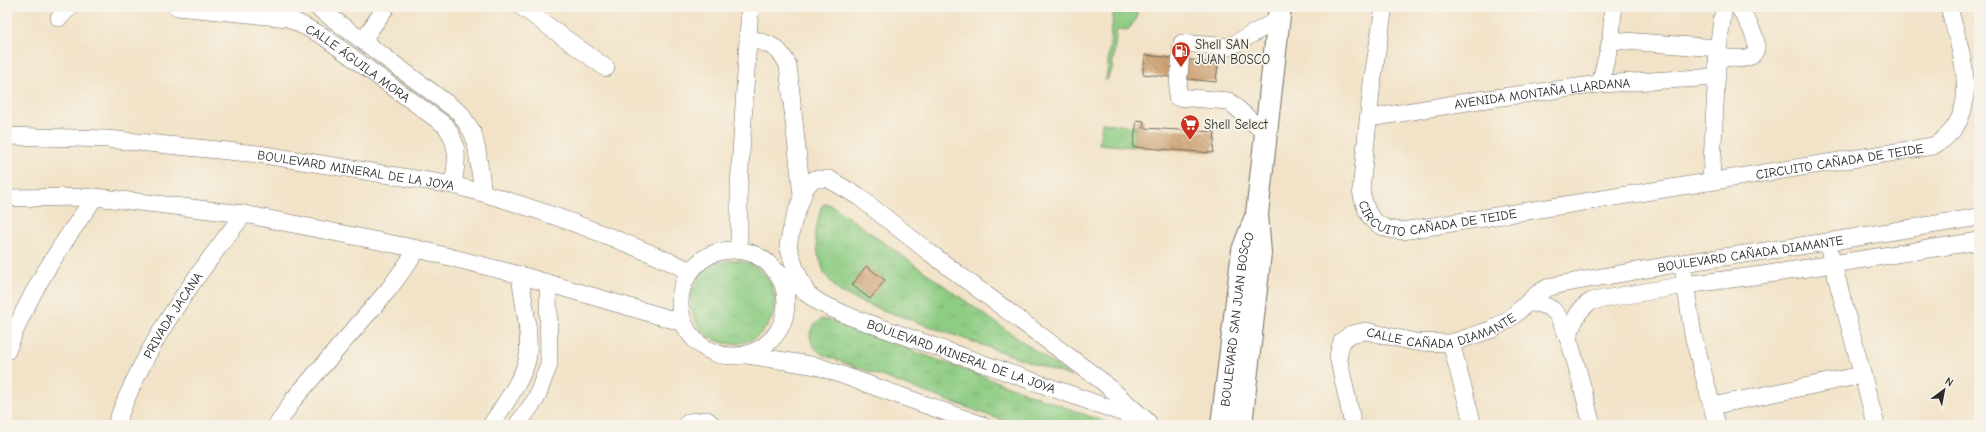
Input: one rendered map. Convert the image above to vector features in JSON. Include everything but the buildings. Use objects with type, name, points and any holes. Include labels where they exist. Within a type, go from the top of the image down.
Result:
[{"type":"main road","name":"BOULEVARD SAN JUAN BOSCO","points":[[1241,425],[1260,253],[1257,214],[1279,13]]},
{"type":"main road","name":"BOULEVARD SAN JUAN BOSCO","points":[[1222,425],[1243,250],[1257,214]]},
{"type":"street","name":"CALLE ÁGUILA MORA","points":[[177,7],[292,13],[446,126],[454,138],[457,152],[452,185]]},
{"type":"street","name":"CALLE ÁGUILA MORA","points":[[317,7],[460,113],[473,133],[483,193]]},
{"type":"street","points":[[363,40],[386,7]]},
{"type":"street","points":[[522,7],[606,68]]},
{"type":"street","points":[[738,251],[739,186],[750,7]]},
{"type":"street","name":"CIRCUITO CAÑADA DE TEIDE","points":[[1384,7],[1372,83],[1370,118],[1361,190],[1364,206],[1371,218],[1382,228],[1402,231],[1925,149],[1943,141],[1961,120],[1967,105],[1968,92],[1965,71],[1949,7]]},
{"type":"street","points":[[1600,84],[1611,40],[1613,7]]},
{"type":"street","points":[[1711,182],[1716,77],[1724,7]]},
{"type":"street","points":[[1611,40],[1747,58],[1756,51],[1755,37],[1739,7]]},
{"type":"street","points":[[1266,134],[1228,101],[1177,97],[1182,43],[1229,47],[1279,13]]},
{"type":"street","points":[[748,38],[772,45],[782,53],[788,66],[802,196]]},
{"type":"street","name":"AVENIDA MONTAÑA LLARDANA","points":[[1370,118],[1479,100],[1600,84],[1716,77]]},
{"type":"street","name":"BOULEVARD MINERAL DE LA JOYA","points":[[7,136],[107,140],[258,154],[452,185],[483,193],[593,228],[690,271]]},
{"type":"street","points":[[807,294],[795,268],[788,246],[802,196],[809,183],[815,179],[829,179],[859,197],[1016,318],[1103,382],[1153,424]]},
{"type":"street","points":[[7,198],[95,197],[244,214],[418,249],[520,275],[684,323]]},
{"type":"street","points":[[7,351],[36,288],[61,244],[95,197]]},
{"type":"street","name":"PRIVADA JACANA","points":[[116,425],[125,399],[169,318],[198,273],[244,214]]},
{"type":"street","name":"BOULEVARD CAÑADA DIAMANTE","points":[[1528,303],[1537,294],[1547,288],[1561,284],[1682,263],[1827,242],[1979,217]]},
{"type":"street","name":"BOULEVARD CAÑADA DIAMANTE","points":[[1568,338],[1577,314],[1585,305],[1605,298],[1979,241]]},
{"type":"street","points":[[1827,242],[1876,425]]},
{"type":"street","points":[[277,425],[293,400],[389,289],[418,249]]},
{"type":"street","points":[[738,251],[752,254],[765,260],[775,270],[783,283],[786,298],[786,313],[781,327],[772,340],[761,349],[747,355],[732,357],[710,350],[692,336],[684,323],[680,306],[682,287],[690,271],[704,259],[720,252],[738,251]]},
{"type":"street","points":[[1682,263],[1693,335],[1717,425]]},
{"type":"street","name":"BOULEVARD MINERAL DE LA JOYA","points":[[775,270],[820,303],[851,317],[1153,424]]},
{"type":"street","points":[[491,425],[520,378],[528,356],[526,322],[520,275]]},
{"type":"street","points":[[517,425],[536,399],[549,364],[548,283]]},
{"type":"street","points":[[1528,303],[1539,303],[1554,312],[1568,338],[1592,425]]},
{"type":"street","name":"CALLE CAÑADA DIAMANTE","points":[[1353,425],[1338,356],[1342,341],[1347,336],[1366,331],[1414,342],[1451,343],[1493,329],[1512,317],[1528,303]]},
{"type":"street","points":[[1451,343],[1473,425]]},
{"type":"street","points":[[747,355],[817,366],[982,425]]},
{"type":"street","points":[[1712,406],[1862,375]]},
{"type":"street","points":[[686,425],[689,422],[707,420],[713,425]]},
{"type":"green space","points":[[1114,7],[1137,9],[1137,18],[1128,30],[1117,29],[1112,70],[1106,81]]},
{"type":"green space","points":[[1102,123],[1136,126],[1133,147],[1099,144]]},
{"type":"green space","points":[[826,203],[834,207],[1072,377],[863,303],[839,291],[825,275],[818,254],[815,234],[821,207]]},
{"type":"green space","points":[[725,260],[741,260],[757,267],[768,278],[775,294],[775,310],[772,318],[763,332],[757,337],[741,344],[725,344],[709,337],[698,326],[691,310],[691,294],[698,278],[709,267]]},
{"type":"green space","points":[[822,319],[833,321],[1113,425],[1015,425],[823,355],[814,346],[810,337],[813,327]]},
{"type":"place","name":"Shell SAN JUAN BOSCO","points":[[1181,68]]},
{"type":"place","name":"Shell Select","points":[[1190,141]]}]
